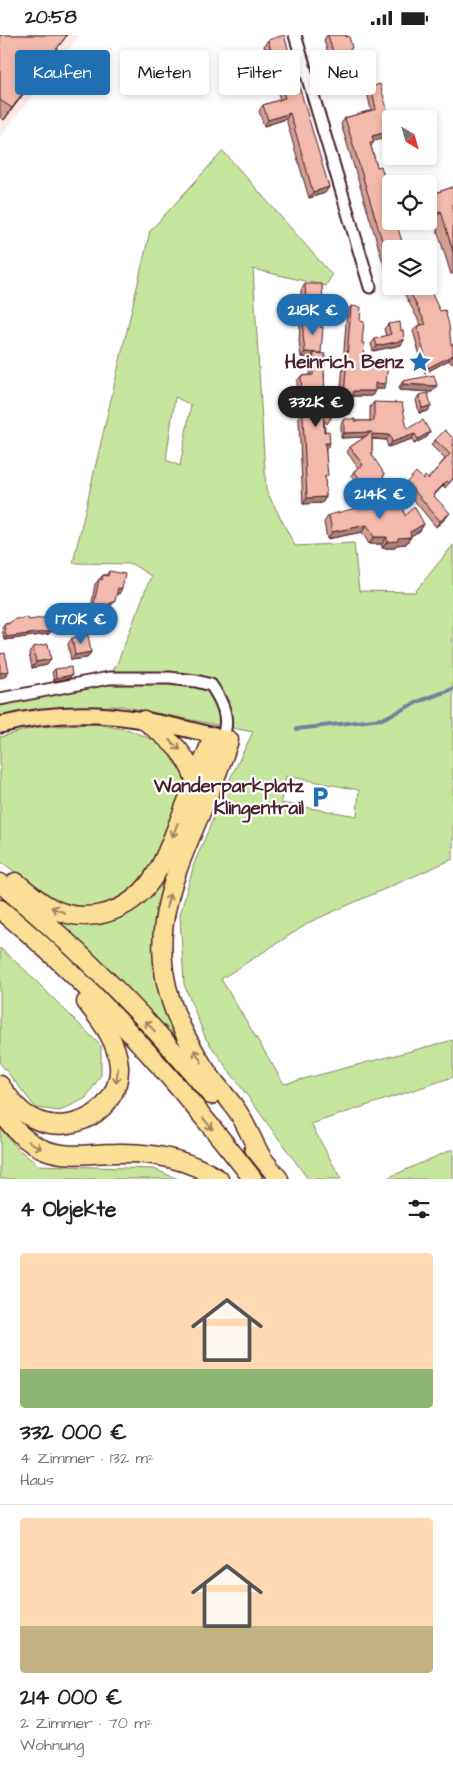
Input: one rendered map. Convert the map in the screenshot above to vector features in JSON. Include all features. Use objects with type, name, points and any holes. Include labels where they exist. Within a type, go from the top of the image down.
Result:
[{"type":"highway","points":[[144,720],[176,745],[183,753],[195,779]]},
{"type":"highway","points":[[0,871],[40,900],[61,912],[90,916],[119,909],[140,895],[155,876],[168,850],[195,779],[221,738]]},
{"type":"highway","points":[[221,738],[169,895],[163,931],[163,962],[171,998],[188,1039],[208,1075],[238,1112],[261,1156]]},
{"type":"highway","points":[[0,883],[70,944],[134,1008],[200,1082],[279,1179]]},
{"type":"highway","points":[[0,909],[70,971],[119,1022],[184,1094],[253,1179]]},
{"type":"highway","points":[[0,1085],[22,1111],[30,1117],[49,1124],[68,1124],[91,1117],[103,1107],[111,1096],[116,1086],[118,1057],[109,1034],[98,1016],[84,1000],[70,971]]},
{"type":"highway","points":[[0,1111],[25,1139],[45,1150],[72,1155],[137,1153],[157,1155],[198,1167],[219,1179]]},
{"type":"main road","points":[[0,725],[22,719],[60,714],[96,714],[144,720],[221,738]]},
{"type":"street","points":[[295,35],[370,287]]},
{"type":"street","points":[[0,699],[109,678],[169,678],[196,681],[211,685],[219,697],[227,720],[225,733],[221,738]]},
{"type":"shaded area","points":[[0,35],[80,35],[68,50],[15,50],[15,95],[33,95],[0,137]]},
{"type":"green space","points":[[223,151],[332,275],[326,286],[253,269],[266,490],[295,546],[354,543],[359,591],[415,592],[453,545],[453,859],[312,921],[221,979],[284,1084],[453,1040],[453,1077],[311,1124],[341,1179],[308,1179],[206,1039],[184,984],[180,915],[194,864],[229,781],[253,732],[121,706],[61,707],[0,717],[0,703],[85,686],[105,685],[117,664],[151,576],[132,564],[73,563],[150,231]],"holes":[[[175,397],[191,405],[180,466],[166,460]],[[286,776],[359,790],[357,816],[281,803]]]},
{"type":"green space","points":[[96,724],[129,730],[156,741],[171,750],[181,762],[186,779],[180,800],[146,875],[133,890],[118,899],[102,906],[81,908],[53,900],[0,861],[0,737],[36,727]]},
{"type":"green space","points":[[212,754],[159,905],[155,926],[156,955],[199,1071],[34,902],[115,919],[135,909],[151,895],[167,870]]},
{"type":"green space","points":[[0,948],[26,971],[101,1046],[101,1075],[86,1098],[60,1111],[36,1108],[0,1063]]},
{"type":"green space","points":[[0,1128],[18,1149],[38,1165],[154,1169],[178,1179],[0,1179]]},
{"type":"green space","points":[[453,1149],[453,1179],[385,1179]]},
{"type":"building","points":[[0,35],[67,35],[56,50],[15,50],[15,95],[22,95],[12,108],[0,100]]},
{"type":"building","points":[[284,35],[288,50],[271,50],[268,40]]},
{"type":"building","points":[[328,35],[349,36],[352,48],[350,50],[332,50]]},
{"type":"building","points":[[380,84],[387,110],[382,110],[382,133],[372,136],[374,142],[370,143],[377,167],[381,166],[384,175],[382,175],[382,230],[399,230],[401,240],[382,240],[345,118],[376,109],[373,95],[376,95],[376,85]]},
{"type":"building","points":[[300,89],[329,187],[313,192],[290,113],[268,120],[263,105],[285,98],[284,95],[300,95]]},
{"type":"building","points":[[453,187],[453,252],[441,211],[437,212],[437,192]]},
{"type":"building","points":[[305,284],[322,284],[323,302],[306,303]]},
{"type":"building","points":[[412,295],[432,295],[440,311],[445,310],[449,325],[453,355],[428,368],[417,326],[426,324]]},
{"type":"building","points":[[351,306],[361,307],[360,321],[364,322],[363,359],[388,361],[386,384],[375,383],[375,391],[353,391],[353,408],[343,409]]},
{"type":"building","points":[[304,320],[321,321],[320,327],[323,327],[321,353],[305,352]]},
{"type":"building","points":[[400,322],[404,340],[377,346],[375,339],[391,334],[388,324]]},
{"type":"building","points":[[314,353],[325,354],[325,396],[329,396],[331,418],[323,410],[324,432],[329,431],[330,443],[325,443],[328,476],[325,476],[326,497],[307,498],[301,376],[313,375]]},
{"type":"building","points":[[434,375],[437,386],[403,384],[403,381]]},
{"type":"building","points":[[428,393],[431,406],[422,408],[419,395]]},
{"type":"building","points":[[374,402],[402,403],[407,429],[423,420],[430,432],[418,439],[415,434],[392,442],[390,435],[372,434],[372,455],[385,475],[383,476],[385,480],[366,491],[357,479],[359,478],[354,471],[363,465],[350,447],[372,432],[344,433],[344,419],[374,421]]},
{"type":"building","points":[[445,430],[453,438],[453,478],[449,483],[447,481],[433,495],[450,513],[440,521],[407,482],[416,472],[423,479],[425,476],[428,479],[450,454],[435,440]]},
{"type":"building","points":[[400,497],[405,516],[414,506],[424,524],[410,532],[411,537],[398,538],[398,541],[387,542],[387,537],[374,537],[367,525],[332,532],[329,515]]},
{"type":"building","points":[[109,571],[125,574],[122,589],[118,588],[115,601],[104,606],[94,604],[99,579],[102,580],[103,575],[108,576]]},
{"type":"building","points":[[49,617],[52,631],[6,637],[4,624],[8,624],[15,619],[28,618],[29,620]]},
{"type":"building","points":[[88,635],[91,652],[75,655],[72,638]]},
{"type":"building","points":[[48,644],[51,659],[36,662],[33,647]]},
{"type":"building","points":[[5,653],[9,671],[0,673],[0,654]]},
{"type":"building","points":[[71,667],[72,675],[56,678],[55,669]]},
{"type":"waterway","points":[[297,729],[382,719],[420,701],[453,689]]},
{"type":"place","name":"Heinrich Benz","points":[[420,362]]},
{"type":"place","name":"Wanderparkplatz Klingentrail","points":[[320,797]]}]
